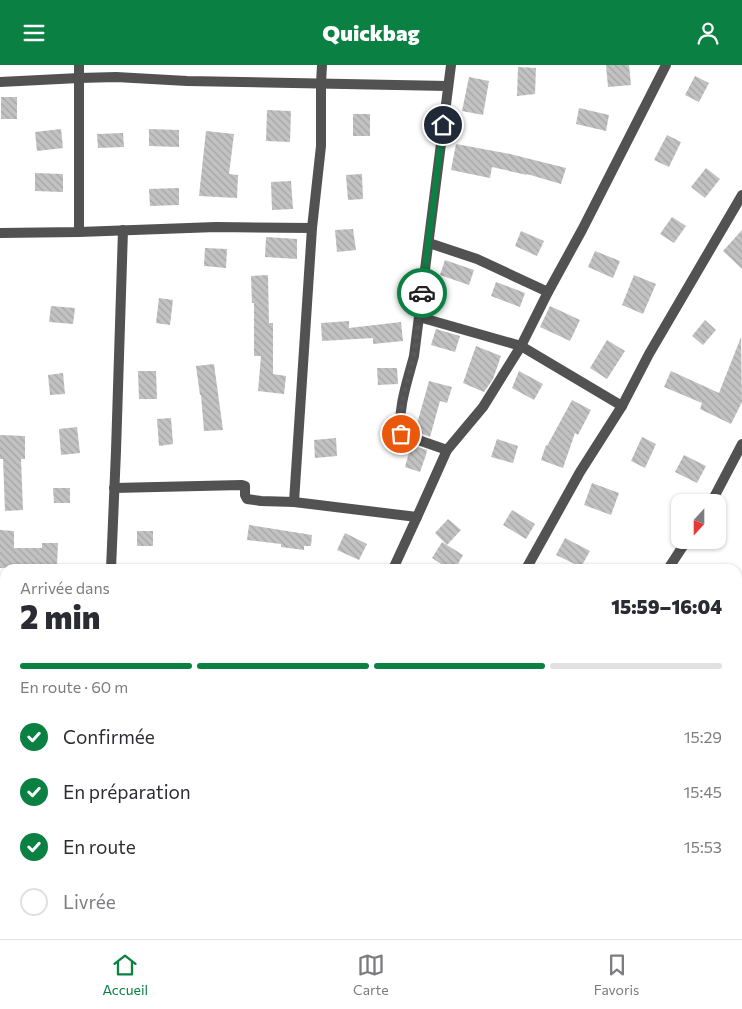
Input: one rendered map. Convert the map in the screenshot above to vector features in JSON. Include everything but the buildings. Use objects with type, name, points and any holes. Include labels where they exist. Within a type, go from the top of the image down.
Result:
[{"type":"street","points":[[79,65],[79,232]]},
{"type":"street","points":[[294,502],[312,228],[321,146],[322,65]]},
{"type":"street","points":[[447,450],[401,434],[399,425],[403,397],[414,355],[451,65]]},
{"type":"street","points":[[395,564],[447,450],[483,407],[522,347],[548,292],[582,231],[666,65]]},
{"type":"street","points":[[0,82],[116,77],[187,81],[448,86]]},
{"type":"street","points":[[529,564],[580,472],[622,406],[649,354],[742,195]]},
{"type":"street","points":[[0,233],[216,227],[312,228]]},
{"type":"street","points":[[111,564],[123,230]]},
{"type":"street","points":[[429,243],[477,259],[548,292]]},
{"type":"street","points":[[419,317],[522,347],[622,406]]},
{"type":"street","points":[[716,494],[742,444]]},
{"type":"street","points":[[114,488],[242,485],[245,486],[247,499],[294,502],[417,517]]},
{"type":"street","points":[[671,564],[681,549]]},
{"type":"way so far","points":[[401,434],[399,425],[403,397],[414,355],[422,293]]},
{"type":"route","points":[[422,293],[443,125]]}]
